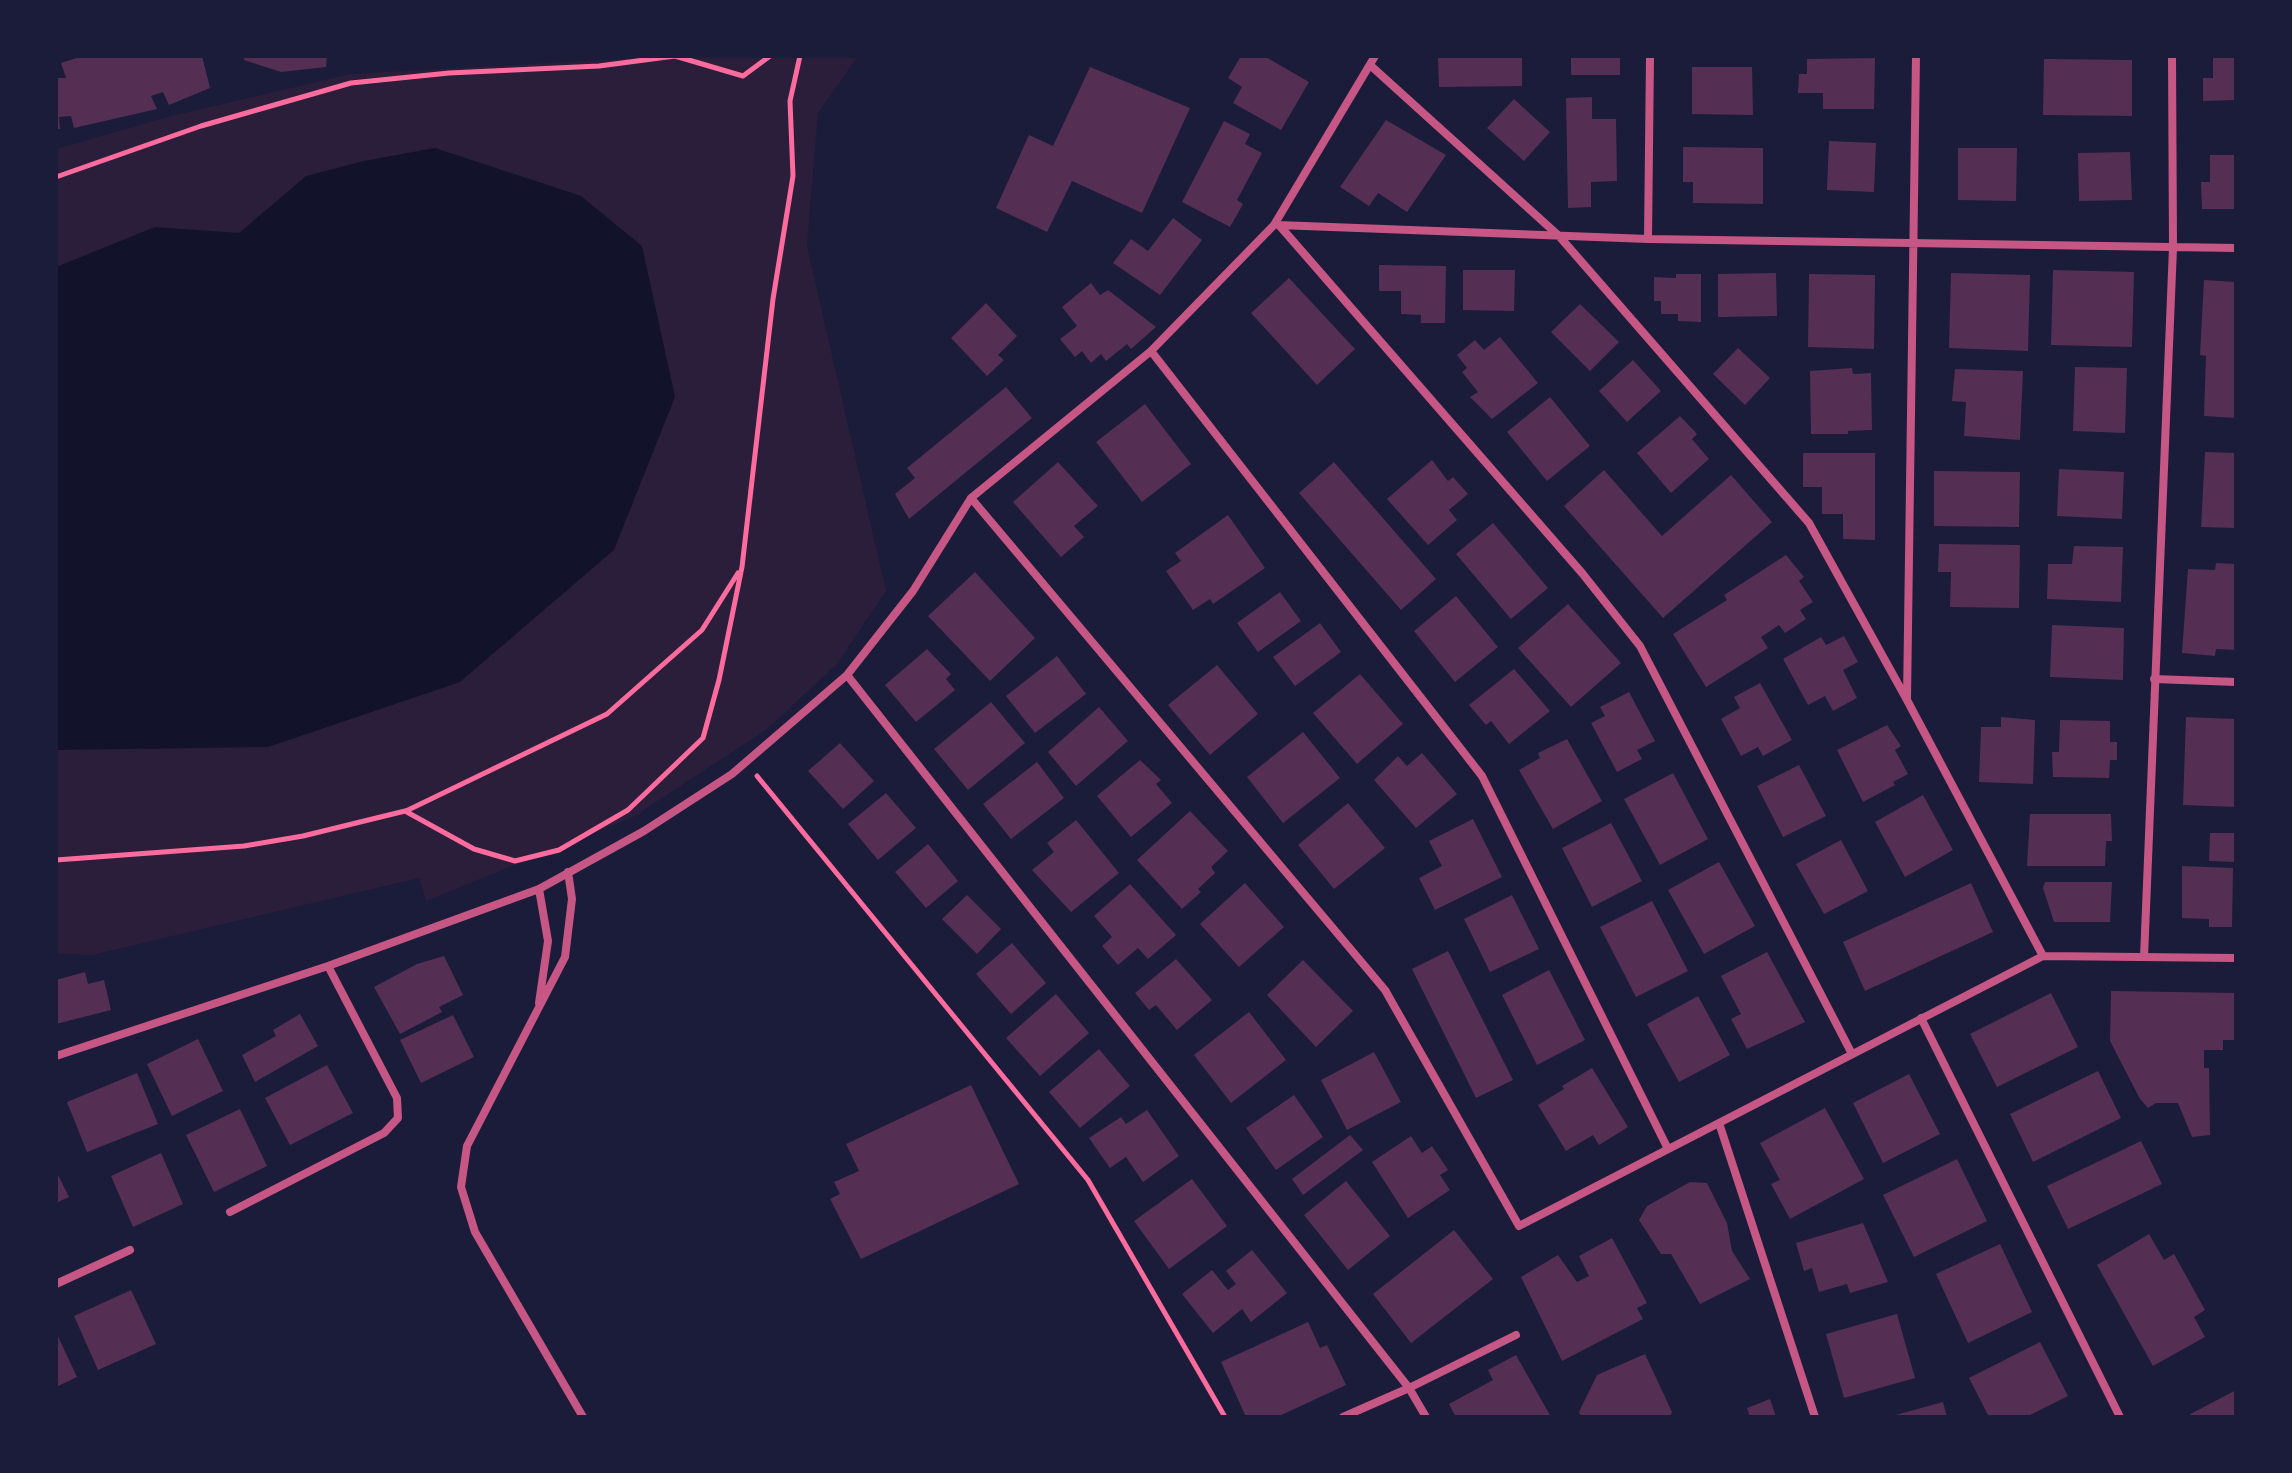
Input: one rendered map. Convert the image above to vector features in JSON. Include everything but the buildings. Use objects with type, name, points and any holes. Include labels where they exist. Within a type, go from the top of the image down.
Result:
[{"type":"street","points":[[56,1056],[328,966],[539,889],[644,831],[746,762],[847,675],[913,591],[971,498],[1151,351],[1276,225],[1375,56]]},
{"type":"street","points":[[1648,239],[1650,56]]},
{"type":"street","points":[[1907,700],[1916,56]]},
{"type":"street","points":[[2144,957],[2173,248],[2172,56]]},
{"type":"street","points":[[1370,65],[1559,236],[1809,523],[2043,956]]},
{"type":"street","points":[[1276,225],[1648,239],[2236,248]]},
{"type":"street","points":[[1276,225],[1582,573],[1640,646],[1852,1054]]},
{"type":"street","points":[[1151,351],[1482,776],[1668,1149]]},
{"type":"street","points":[[971,498],[1385,990],[1519,1226],[2043,956],[2236,958]]},
{"type":"street","points":[[847,675],[1409,1388],[1426,1417]]},
{"type":"street","points":[[2154,679],[2236,682]]},
{"type":"street","points":[[568,872],[572,899],[565,957],[467,1146],[461,1187],[475,1232],[583,1417]]},
{"type":"street","points":[[538,1009],[548,941],[539,889]]},
{"type":"street","points":[[230,1212],[384,1133],[398,1118],[397,1098],[328,966]]},
{"type":"street","points":[[1921,1018],[2120,1417]]},
{"type":"street","points":[[1719,1123],[1815,1417]]},
{"type":"street","points":[[56,1284],[130,1250]]},
{"type":"street","points":[[1343,1417],[1516,1335]]},
{"type":"path","points":[[56,177],[201,126],[351,83],[449,73],[599,66],[676,56],[743,76],[770,56]]},
{"type":"path","points":[[405,811],[474,849],[515,861],[559,850],[628,810],[703,738],[719,680],[742,567],[771,315],[793,176],[790,101],[799,58],[789,56]]},
{"type":"path","points":[[56,860],[244,846],[303,836],[405,811],[607,714],[702,630],[742,567]]},
{"type":"path","points":[[746,762],[1088,1180],[1225,1417]]},
{"type":"shaded area","points":[[675,56],[858,56],[818,113],[807,246],[886,591],[837,664],[766,730],[633,817],[426,901],[419,878],[92,955],[56,954],[56,149],[171,116],[351,74]]},
{"type":"shaded area","points":[[435,148],[581,196],[642,246],[675,397],[614,550],[460,682],[268,747],[56,750],[56,267],[155,227],[239,233],[306,176]]}]
